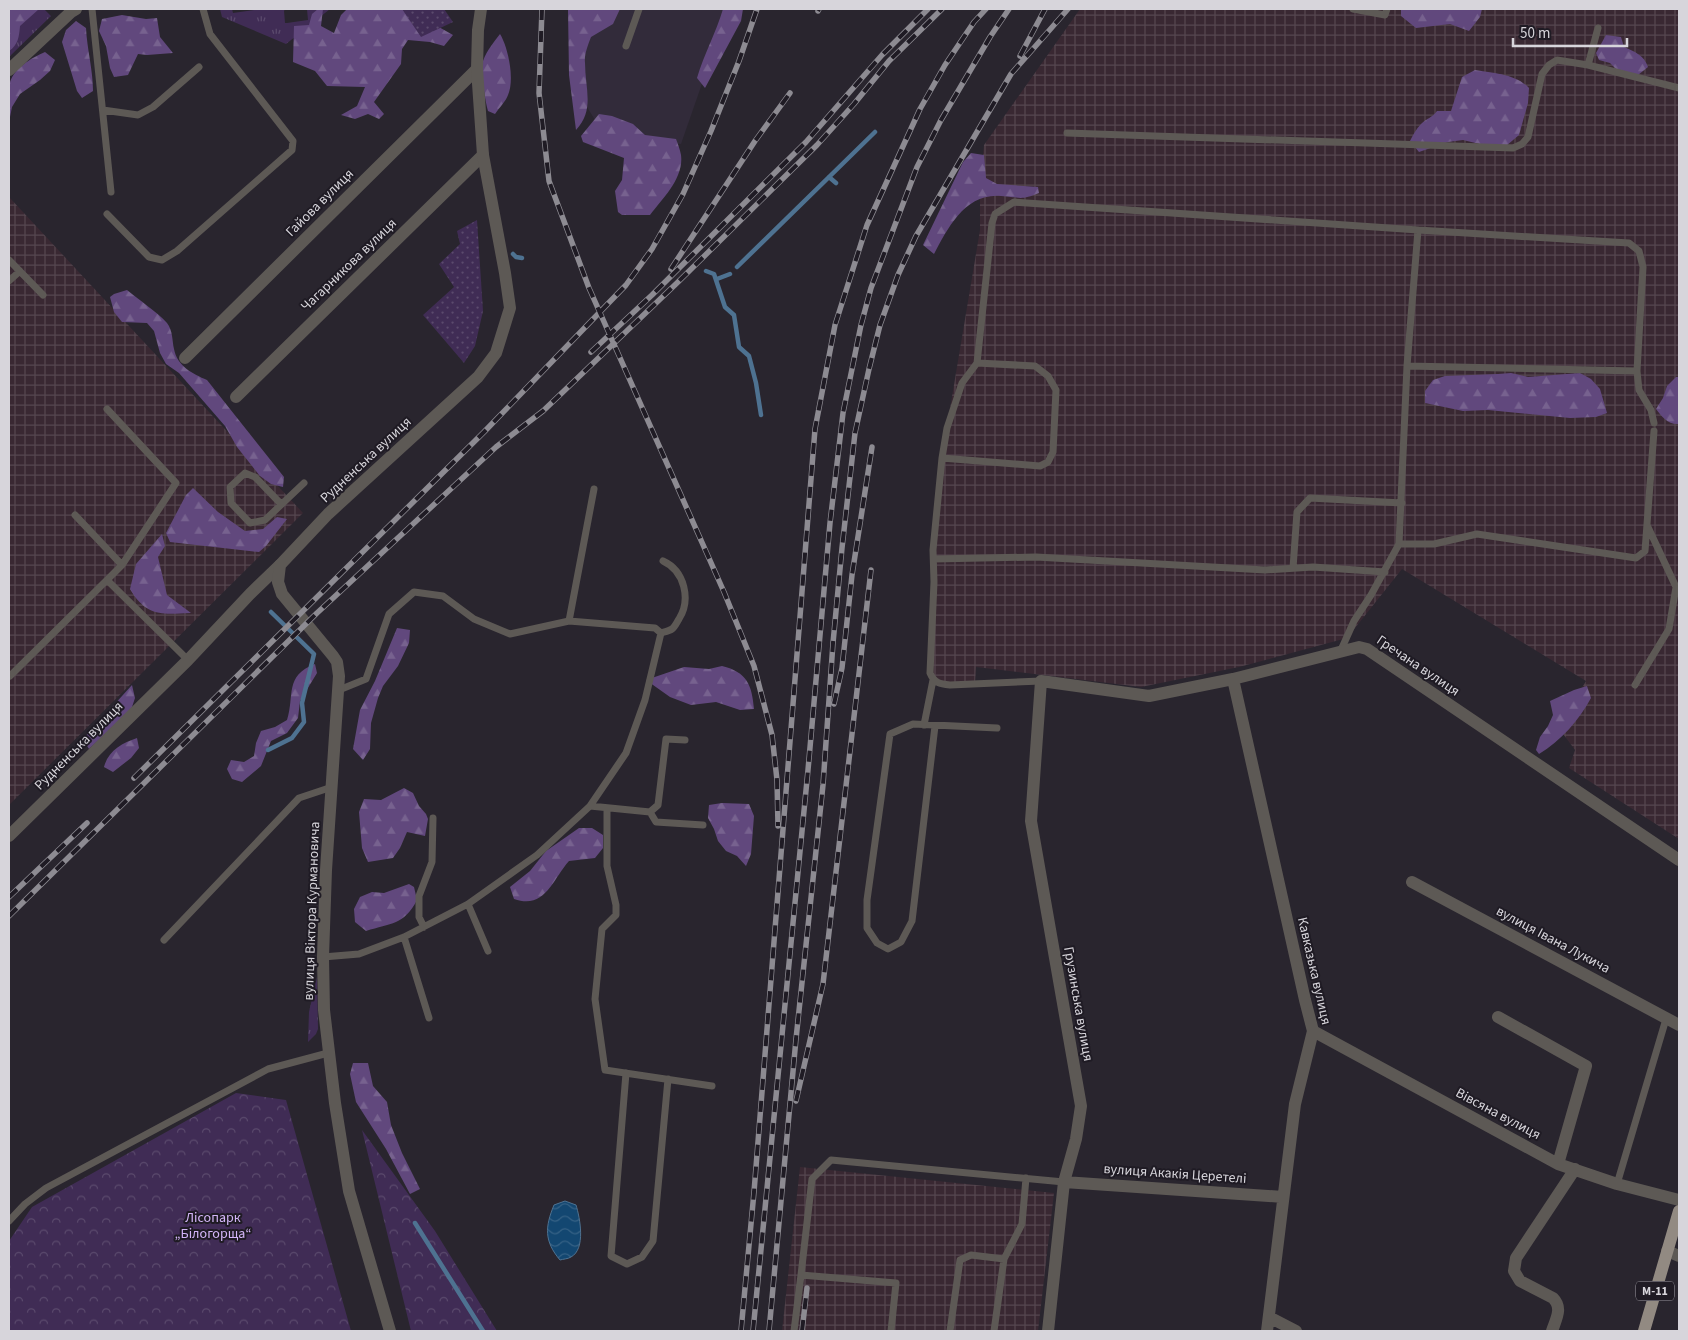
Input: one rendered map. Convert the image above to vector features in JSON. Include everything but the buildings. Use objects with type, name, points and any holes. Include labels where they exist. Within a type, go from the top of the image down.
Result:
[{"type":"main road","name":"М-11","points":[[1644,1331],[1673,1253],[1679,1211]]},
{"type":"street","points":[[9,70],[70,12],[76,9]]},
{"type":"street","name":"Рудненська вулиця","points":[[9,836],[188,660],[328,514],[478,377],[496,354],[510,308],[483,155],[477,69],[478,30],[481,9]]},
{"type":"street","name":"Гайова вулиця","points":[[185,358],[477,69]]},
{"type":"street","name":"Чагарникова вулиця","points":[[236,397],[483,155]]},
{"type":"street","name":"вулиця Віктора Курмановича","points":[[280,565],[278,582],[282,594],[337,662],[339,676],[323,956],[324,1010],[328,1052],[349,1190],[390,1331]]},
{"type":"street","name":"Гречана вулиця","points":[[1041,681],[1149,696],[1233,679],[1358,646],[1367,649],[1679,860]]},
{"type":"street","name":"Кавказька вулиця","points":[[1233,679],[1302,990],[1313,1031],[1295,1104],[1267,1331]]},
{"type":"street","name":"Грузинська вулиця","points":[[1041,681],[1031,821],[1081,1106],[1076,1139],[1064,1182],[1048,1331]]},
{"type":"street","name":"вулиця Івана Лукича","points":[[1412,882],[1679,1025]]},
{"type":"street","points":[[1498,1017],[1586,1066],[1558,1164]]},
{"type":"street","name":"Вівсяна вулиця","points":[[1313,1031],[1558,1164],[1618,1184],[1679,1200]]},
{"type":"street","points":[[1552,1331],[1559,1311],[1557,1302],[1553,1298],[1520,1281],[1514,1271],[1516,1258],[1575,1169]]},
{"type":"street","name":"вулиця Акакія Церетелі","points":[[1064,1182],[1283,1197]]},
{"type":"street","points":[[1268,1317],[1296,1331]]},
{"type":"lane","points":[[92,9],[111,192]]},
{"type":"lane","points":[[107,214],[149,256],[162,260],[177,251],[292,150],[293,141],[210,34],[203,9]]},
{"type":"lane","points":[[626,46],[639,9]]},
{"type":"lane","points":[[1352,9],[1385,15],[1387,9]]},
{"type":"lane","points":[[1588,65],[1598,28]]},
{"type":"lane","points":[[1067,133],[1513,148],[1522,144],[1528,137],[1542,74],[1556,60],[1588,65],[1679,88]]},
{"type":"lane","points":[[103,110],[138,115],[153,107],[199,67]]},
{"type":"lane","points":[[1041,681],[950,685],[939,684],[933,680],[930,673],[934,559],[942,458],[947,428],[962,383],[977,363],[992,223],[995,214],[1014,202],[1629,243],[1639,251],[1643,267],[1637,371],[1639,390],[1651,410],[1654,427],[1645,551],[1636,558],[1477,534],[1434,544],[1399,544]]},
{"type":"lane","points":[[1341,650],[1354,620],[1385,572],[1399,544],[1407,366],[1418,230]]},
{"type":"lane","points":[[9,260],[42,295]]},
{"type":"lane","points":[[9,281],[20,271]]},
{"type":"lane","points":[[942,458],[1040,466],[1048,462],[1053,452],[1056,390],[1048,376],[1035,366],[977,363]]},
{"type":"lane","points":[[1407,366],[1637,371]]},
{"type":"lane","points":[[10,676],[122,565],[176,483],[107,409]]},
{"type":"lane","points":[[280,504],[255,477],[245,474],[230,487],[231,503],[250,523],[265,520],[304,483]]},
{"type":"lane","points":[[569,620],[594,488]]},
{"type":"lane","points":[[1293,568],[1297,512],[1310,498],[1402,502]]},
{"type":"lane","points":[[75,515],[122,565]]},
{"type":"lane","points":[[1635,686],[1669,629],[1676,587],[1647,524]]},
{"type":"lane","points":[[934,559],[1036,557],[1264,570],[1313,567],[1385,572]]},
{"type":"lane","points":[[661,633],[674,628],[684,610],[684,586],[672,565],[663,561]]},
{"type":"lane","points":[[107,580],[188,660]]},
{"type":"lane","points":[[338,690],[366,679],[389,614],[414,592],[444,596],[474,619],[510,634],[569,620],[655,628],[661,633]]},
{"type":"lane","points":[[323,956],[359,954],[404,937],[468,904],[537,855],[590,806],[626,753],[646,700],[661,633]]},
{"type":"lane","points":[[924,725],[933,680]]},
{"type":"lane","points":[[935,726],[912,921],[902,942],[888,948],[877,944],[867,928],[867,900],[890,734],[913,724],[997,728]]},
{"type":"lane","points":[[590,806],[650,812],[658,806],[666,739],[686,740]]},
{"type":"lane","points":[[164,940],[299,798],[332,787]]},
{"type":"lane","points":[[607,808],[607,866],[616,904],[616,915],[602,929],[595,999],[605,1070],[712,1086]]},
{"type":"lane","points":[[650,812],[656,822],[703,825]]},
{"type":"lane","points":[[424,927],[419,917],[419,896],[432,862],[432,818]]},
{"type":"lane","points":[[468,904],[488,951]]},
{"type":"lane","points":[[404,937],[430,1018]]},
{"type":"lane","points":[[1618,1184],[1666,1018]]},
{"type":"lane","points":[[9,1221],[25,1204],[46,1188],[268,1069],[328,1052]]},
{"type":"lane","points":[[626,1073],[611,1256],[627,1264],[642,1257],[653,1242],[668,1079]]},
{"type":"lane","points":[[794,1331],[812,1178],[831,1160],[1064,1182]]},
{"type":"lane","points":[[994,1331],[1004,1259],[1022,1224],[1026,1178]]},
{"type":"lane","points":[[950,1331],[960,1260],[971,1255],[1004,1259]]},
{"type":"lane","points":[[801,1275],[896,1284],[891,1331]]},
{"type":"shaded area","points":[[584,9],[728,9],[681,144],[640,140],[600,128],[582,99]]},
{"type":"shaded area","points":[[1080,9],[1679,9],[1679,839],[1569,768],[1575,750],[1558,727],[1586,681],[1402,569],[1347,638],[1239,667],[1141,687],[976,667],[975,684],[931,681],[939,474],[980,230],[980,184],[984,145]]},
{"type":"shaded area","points":[[9,197],[303,513],[9,805]]},
{"type":"shaded area","points":[[800,1167],[1054,1193],[1038,1331],[782,1331]]},
{"type":"green space","points":[[9,9],[39,9],[20,26],[18,40],[9,51]]},
{"type":"green space","points":[[31,9],[44,9],[51,16],[9,57],[9,30]]},
{"type":"green space","points":[[220,9],[232,9],[233,13],[262,9],[285,9],[285,23],[287,23],[308,20],[307,9],[330,9],[286,44],[222,17]]},
{"type":"green space","points":[[318,9],[323,9],[321,26],[334,33],[341,15],[347,9],[407,9],[453,35],[444,46],[430,42],[408,40],[402,49],[401,64],[374,102],[384,114],[379,119],[368,114],[355,119],[341,115],[357,106],[365,87],[327,86],[315,71],[293,62],[294,26],[309,25],[312,14]]},
{"type":"green space","points":[[402,9],[444,9],[453,22],[421,37]]},
{"type":"green space","points":[[568,9],[620,9],[613,24],[591,37],[585,60],[587,107],[582,122],[576,130],[569,75]]},
{"type":"green space","points":[[723,9],[743,9],[741,21],[705,88],[697,78]]},
{"type":"green space","points":[[1401,9],[1482,9],[1480,17],[1469,31],[1450,24],[1416,28],[1401,16]]},
{"type":"green space","points":[[122,15],[146,19],[157,18],[160,37],[173,53],[138,54],[128,75],[114,77],[110,68],[106,46],[99,31],[102,19]]},
{"type":"green space","points":[[76,21],[86,28],[93,83],[93,91],[82,98],[77,91],[62,42],[66,30]]},
{"type":"green space","points":[[500,34],[508,55],[511,81],[507,97],[495,114],[488,111],[483,86],[482,66],[486,53]]},
{"type":"green space","points":[[1606,35],[1621,37],[1624,47],[1642,57],[1648,67],[1638,75],[1618,71],[1610,63],[1599,60],[1596,53]]},
{"type":"green space","points":[[45,52],[55,60],[50,71],[20,94],[12,107],[9,122],[8,95],[9,86],[14,74],[34,57]]},
{"type":"green space","points":[[1475,70],[1511,77],[1524,83],[1529,88],[1528,103],[1519,135],[1506,146],[1484,145],[1463,140],[1448,142],[1419,152],[1410,141],[1416,130],[1437,111],[1451,111],[1462,77]]},
{"type":"green space","points":[[599,114],[612,116],[633,124],[645,135],[676,139],[681,155],[679,172],[672,187],[650,215],[622,215],[618,212],[615,191],[622,180],[624,158],[583,142],[581,136]]},
{"type":"green space","points":[[971,153],[984,155],[986,178],[997,184],[1038,187],[1039,193],[1024,198],[1001,196],[977,200],[959,214],[934,254],[923,245],[963,162]]},
{"type":"green space","points":[[477,220],[483,311],[475,346],[464,363],[423,315],[454,287],[439,264],[460,244],[457,231]]},
{"type":"green space","points":[[127,290],[167,323],[178,360],[191,372],[207,380],[284,477],[283,487],[271,484],[260,476],[237,447],[225,426],[179,373],[166,364],[160,353],[154,331],[147,323],[122,322],[114,312],[110,297]]},
{"type":"green space","points":[[1511,373],[1528,377],[1580,373],[1591,379],[1600,389],[1607,413],[1596,417],[1570,418],[1488,410],[1463,411],[1425,403],[1425,391],[1433,380],[1445,376]]},
{"type":"green space","points":[[1676,377],[1679,377],[1679,424],[1668,422],[1656,409],[1663,398],[1667,386]]},
{"type":"green space","points":[[193,488],[218,512],[245,531],[263,529],[277,517],[287,519],[259,552],[170,542],[166,533],[186,495]]},
{"type":"green space","points":[[162,534],[165,546],[158,557],[167,595],[191,613],[172,614],[149,610],[136,598],[130,589],[136,564]]},
{"type":"green space","points":[[397,628],[410,630],[409,643],[398,666],[383,686],[378,698],[371,723],[370,749],[363,760],[353,749],[360,710],[375,681]]},
{"type":"green space","points":[[315,664],[317,673],[300,701],[298,718],[287,733],[271,741],[261,766],[242,782],[232,779],[227,769],[231,760],[244,762],[254,756],[256,743],[261,731],[275,727],[287,720],[292,687],[295,680],[305,669]]},
{"type":"green space","points":[[722,666],[737,672],[747,681],[752,693],[754,709],[740,710],[716,702],[691,705],[670,697],[646,680],[684,667],[709,669]]},
{"type":"green space","points":[[132,685],[135,698],[131,710],[89,749],[83,739]]},
{"type":"green space","points":[[1587,686],[1591,698],[1581,714],[1562,736],[1539,754],[1536,750],[1540,737],[1553,715],[1550,701]]},
{"type":"green space","points":[[137,738],[139,748],[131,758],[113,772],[104,767],[109,756],[116,748]]},
{"type":"green space","points":[[404,788],[413,793],[419,806],[426,814],[428,819],[425,836],[407,832],[393,858],[368,862],[362,848],[359,812],[364,799],[381,800]]},
{"type":"green space","points":[[722,803],[749,804],[754,816],[751,854],[746,866],[737,856],[726,851],[718,841],[708,818],[709,805]]},
{"type":"green space","points":[[579,828],[592,828],[603,835],[603,848],[595,858],[569,861],[541,897],[525,901],[514,899],[510,887],[530,871],[546,851]]},
{"type":"green space","points":[[409,884],[414,887],[417,900],[402,919],[366,931],[355,922],[354,909],[360,897],[372,892],[384,893]]},
{"type":"green space","points":[[317,977],[318,1029],[308,1042],[309,1012]]},
{"type":"green space","points":[[353,1063],[368,1063],[373,1086],[387,1102],[391,1125],[402,1153],[420,1189],[410,1194],[386,1149],[356,1102],[350,1074]]},
{"type":"green space","name":"Лісопарк „Білогорща“","points":[[236,1093],[286,1100],[351,1331],[9,1331],[9,1241],[32,1207]]},
{"type":"green space","points":[[362,1130],[435,1231],[497,1331],[411,1331]]},
{"type":"water","points":[[565,1201],[576,1205],[581,1233],[576,1253],[570,1258],[560,1260],[551,1246],[548,1227],[554,1205]]},
{"type":"waterway","points":[[737,267],[875,132]]},
{"type":"waterway","points":[[829,177],[836,183]]},
{"type":"waterway","points":[[513,254],[516,257],[522,258]]},
{"type":"waterway","points":[[706,271],[714,274],[725,307],[734,315],[739,347],[749,356],[761,415]]},
{"type":"waterway","points":[[717,279],[730,274]]},
{"type":"waterway","points":[[268,750],[292,738],[304,722],[302,703],[314,654],[271,612]]},
{"type":"waterway","points":[[415,1223],[483,1331]]},
{"type":"railway","points":[[542,9],[539,93],[549,181],[589,288],[724,592],[754,666],[772,735],[777,780],[778,826]]},
{"type":"railway","points":[[134,778],[484,432],[626,285],[652,249],[683,194],[711,131],[739,61],[757,9]]},
{"type":"railway","points":[[591,352],[652,295],[806,142],[882,55],[928,9]]},
{"type":"railway","points":[[9,916],[317,613],[496,447],[543,411],[678,282],[817,145],[889,61],[942,9]]},
{"type":"railway","points":[[741,1331],[754,1192],[815,429],[835,325],[867,225],[920,109],[945,65],[974,22],[986,9]]},
{"type":"railway","points":[[753,1331],[808,770],[830,523],[843,413],[861,325],[871,288],[917,167],[941,120],[990,37],[1009,9]]},
{"type":"railway","points":[[1020,56],[1045,9]]},
{"type":"railway","points":[[769,1331],[796,1039],[823,785],[842,548],[855,433],[869,369],[880,325],[898,275],[916,236],[1011,74],[1068,9]]},
{"type":"railway","points":[[671,269],[755,141],[790,93]]},
{"type":"railway","points":[[834,704],[842,668],[852,575],[872,447]]},
{"type":"railway","points":[[796,1101],[823,984],[871,570]]},
{"type":"railway","points":[[9,897],[87,823]]},
{"type":"railway","points":[[802,1331],[807,1288]]}]
